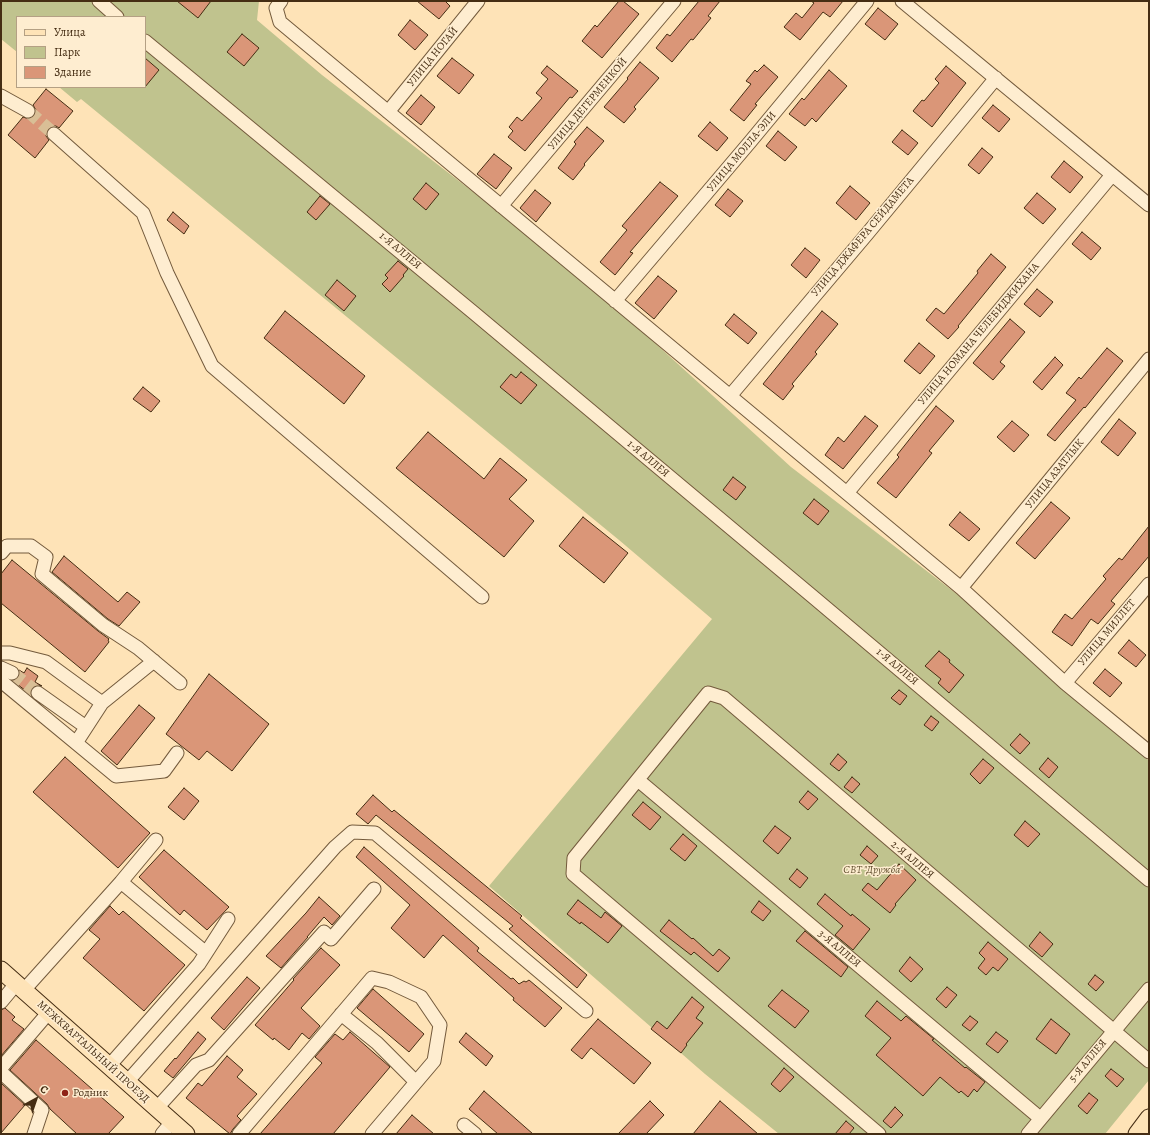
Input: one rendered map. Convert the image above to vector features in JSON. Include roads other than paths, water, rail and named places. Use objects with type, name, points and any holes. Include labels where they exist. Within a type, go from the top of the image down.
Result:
[{"type":"main road","name":"МЕЖКВАРТАЛЬНЫЙ ПРОЕЗД","points":[[1,970],[157,1108],[167,1128],[186,1134]]},
{"type":"main road","points":[[1137,1134],[1149,1118]]},
{"type":"street","points":[[99,1],[116,16]]},
{"type":"street","name":"УЛИЦА НОГАЙ","points":[[388,112],[478,1]]},
{"type":"street","name":"УЛИЦА ДЕГЕРМЕНКОЙ","points":[[501,206],[674,1]]},
{"type":"street","name":"УЛИЦА МОЛЛА-ЭЛИ","points":[[616,301],[867,1]]},
{"type":"street","points":[[902,1],[1149,205]]},
{"type":"street","points":[[278,4],[280,22],[962,588],[1065,683],[1149,752]]},
{"type":"street","name":"1-Я АЛЛЕЯ","points":[[146,42],[752,545],[1149,880]]},
{"type":"street","name":"УЛИЦА ДЖАФЕРА СЕЙДАМЕТА","points":[[730,396],[996,78]]},
{"type":"street","points":[[1,96],[28,111]]},
{"type":"street","points":[[54,134],[143,213],[167,273],[212,366],[482,597]]},
{"type":"street","name":"УЛИЦА НОМАНА ЧЕЛЕБИДЖИХАНА","points":[[847,493],[1112,175]]},
{"type":"street","name":"УЛИЦА АЗАТЛЫК","points":[[962,588],[1149,359]]},
{"type":"street","points":[[1,553],[7,546],[30,546],[46,557],[42,574],[103,625],[138,648],[180,683]]},
{"type":"street","name":"УЛИЦА МИЛЛЕТ","points":[[1065,683],[1149,584]]},
{"type":"street","points":[[1,653],[10,653],[46,662],[102,703]]},
{"type":"street","points":[[76,743],[102,703],[154,661]]},
{"type":"street","points":[[1,681],[116,776],[164,771],[177,753]]},
{"type":"street","points":[[38,693],[86,727]]},
{"type":"street","name":"2-Я АЛЛЕЯ","points":[[638,780],[708,694],[724,698],[1149,1062]]},
{"type":"street","points":[[638,780],[574,858],[573,874],[879,1134]]},
{"type":"street","name":"3-Я АЛЛЕЯ","points":[[638,780],[1040,1118]]},
{"type":"street","points":[[127,1082],[335,847],[352,832],[375,834],[586,1011]]},
{"type":"street","points":[[1,1002],[20,987],[121,882],[156,840]]},
{"type":"street","points":[[121,882],[206,953]]},
{"type":"street","points":[[157,1108],[196,1065],[210,1060],[324,932],[331,938],[374,889]]},
{"type":"street","points":[[109,1066],[199,964],[228,919]]},
{"type":"street","points":[[239,1134],[372,978],[389,982],[421,997],[440,1025],[434,1061],[372,1134]]},
{"type":"street","name":"5-Я АЛЛЕЯ","points":[[1028,1134],[1149,989]]},
{"type":"street","points":[[1,1068],[49,1012]]},
{"type":"street","points":[[341,1014],[377,1043],[416,1082]]},
{"type":"street","points":[[1,1072],[42,1110],[34,1134]]},
{"type":"street","points":[[464,1124],[475,1134]]},
{"type":"tunnel","points":[[28,111],[54,134]]},
{"type":"tunnel","points":[[12,673],[38,693]]},
{"type":"place","name":"Родник","points":[[65,1093]]},
{"type":"park label","name":"СВТ \"Дружба\"","points":[[873,870]]}]
